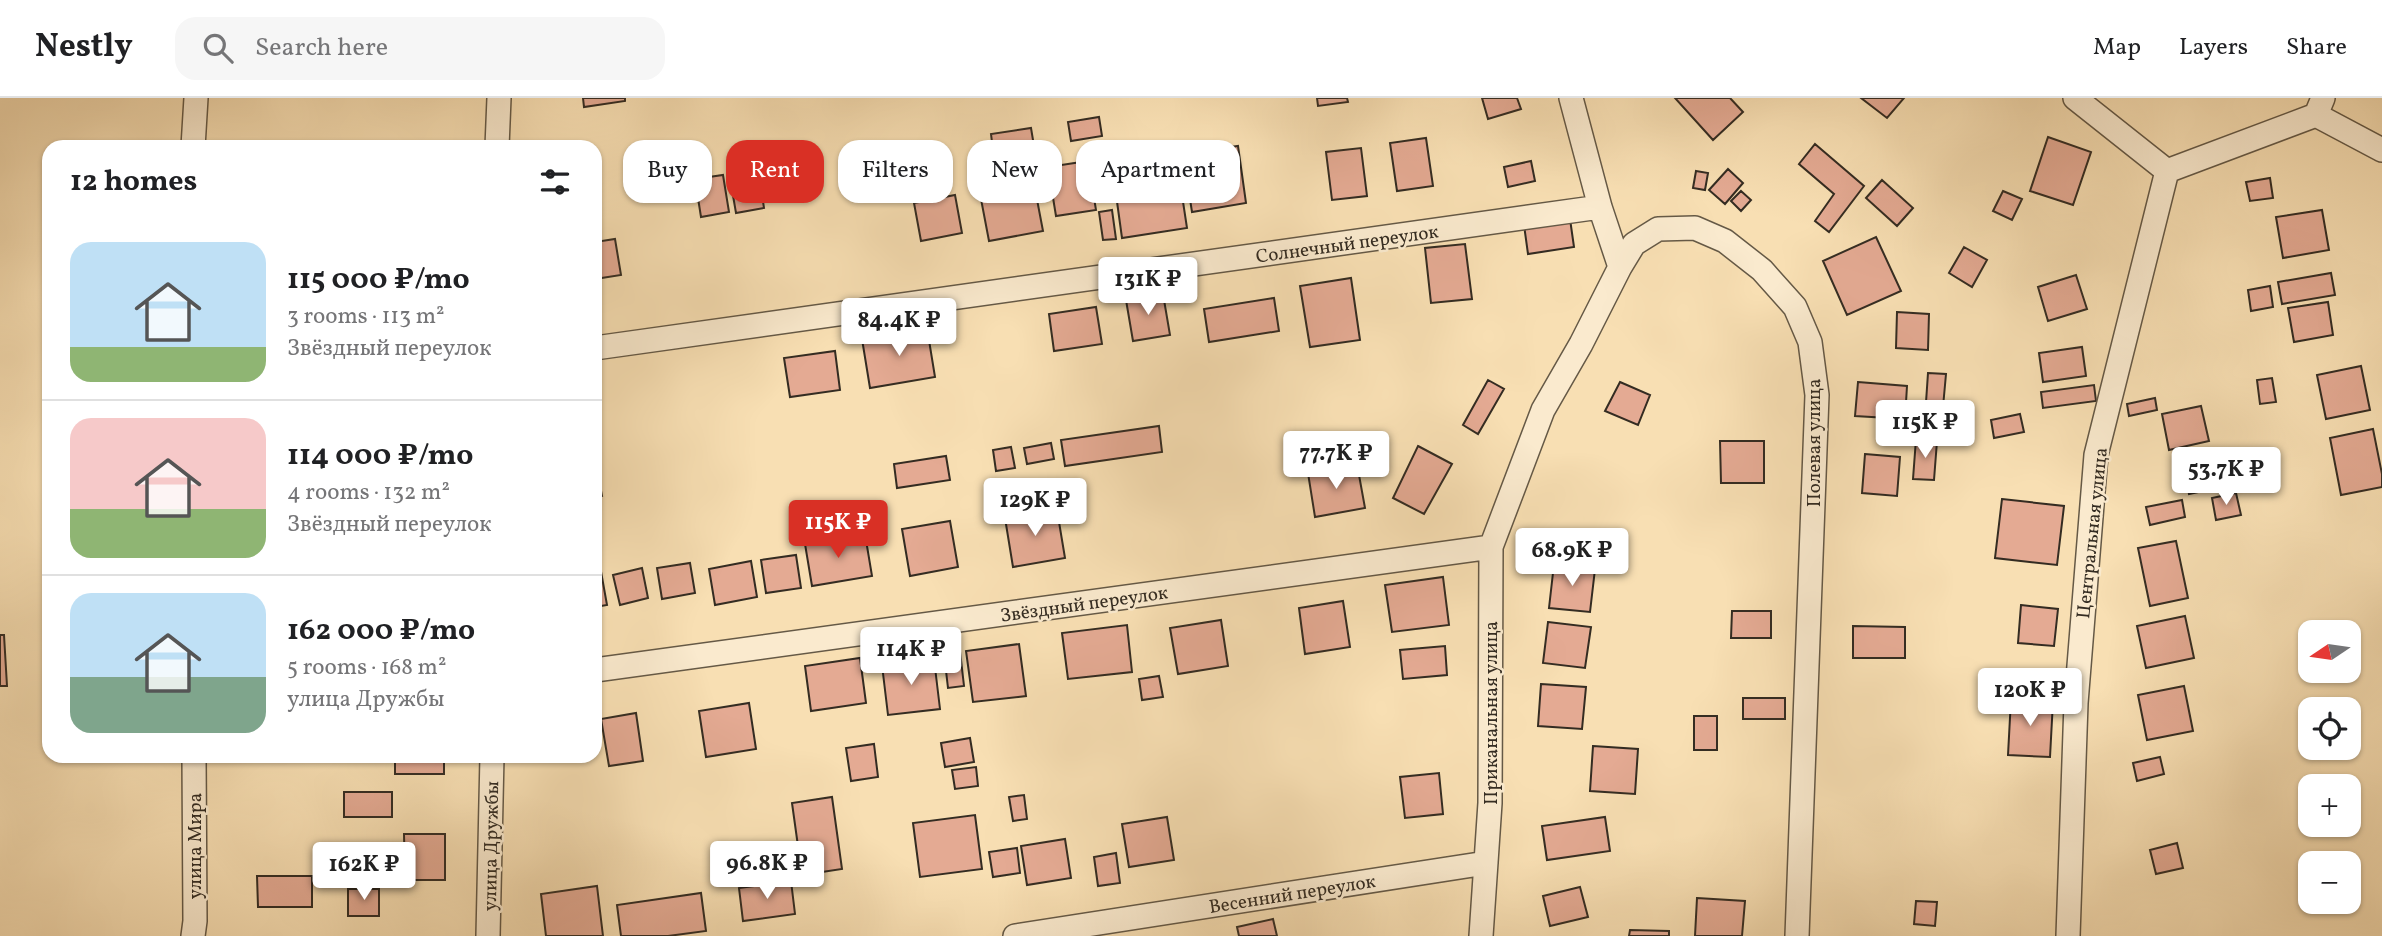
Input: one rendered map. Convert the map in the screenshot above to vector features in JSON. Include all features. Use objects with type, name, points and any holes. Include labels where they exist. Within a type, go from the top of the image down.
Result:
[{"type":"street","points":[[193,140],[195,98]]},
{"type":"street","points":[[497,140],[499,98]]},
{"type":"street","points":[[1571,98],[1600,207],[1620,267]]},
{"type":"street","points":[[2075,98],[2167,171],[2319,106],[2382,150]]},
{"type":"street","name":"Центральная улица","points":[[2068,936],[2076,703],[2096,455],[2167,171]]},
{"type":"street","name":"Солнечный переулок","points":[[602,347],[1600,207]]},
{"type":"street","name":"Полевая улица","points":[[1620,267],[1634,244],[1658,229],[1695,229],[1726,241],[1762,270],[1795,307],[1810,342],[1817,395],[1797,936]]},
{"type":"street","name":"Приканальная улица","points":[[1481,936],[1490,803],[1491,547],[1543,410],[1581,344],[1620,267]]},
{"type":"street","name":"Звёздный переулок","points":[[602,669],[1491,547]]},
{"type":"street","name":"улица Мира","points":[[193,936],[194,763]]},
{"type":"street","name":"улица Дружбы","points":[[488,936],[492,763]]},
{"type":"street","name":"Весенний переулок","points":[[1014,936],[1486,863]]},
{"type":"building","points":[[583,98],[625,98],[625,101],[584,107]]},
{"type":"building","points":[[1317,98],[1347,98],[1348,102],[1318,106]]},
{"type":"building","points":[[1482,98],[1517,98],[1521,109],[1488,119]]},
{"type":"building","points":[[1675,98],[1730,98],[1743,112],[1713,140]]},
{"type":"building","points":[[1861,98],[1904,98],[1887,118]]},
{"type":"building","points":[[1099,117],[1102,136],[1071,141],[1068,122]]},
{"type":"building","points":[[1031,128],[1033,140],[992,140],[991,134]]},
{"type":"building","points":[[2048,137],[2091,152],[2073,205],[2030,191]]},
{"type":"building","points":[[1426,138],[1433,186],[1397,191],[1390,143]]},
{"type":"building","points":[[1815,144],[1864,186],[1829,232],[1815,221],[1834,194],[1799,164]]},
{"type":"building","points":[[1361,148],[1367,196],[1332,200],[1326,152]]},
{"type":"building","points":[[1240,160],[1246,203],[1192,212],[1191,203],[1240,203]]},
{"type":"building","points":[[1531,161],[1535,181],[1508,187],[1504,167]]},
{"type":"building","points":[[1076,163],[1076,203],[1095,203],[1096,210],[1056,216],[1054,203],[1062,203],[1062,165]]},
{"type":"building","points":[[1728,169],[1743,183],[1725,204],[1709,190]]},
{"type":"building","points":[[1696,171],[1708,173],[1705,190],[1693,188]]},
{"type":"building","points":[[723,175],[729,212],[701,217],[699,203],[712,203],[712,177]]},
{"type":"building","points":[[2270,178],[2273,198],[2250,201],[2246,182]]},
{"type":"building","points":[[1882,180],[1913,208],[1897,226],[1866,198]]},
{"type":"building","points":[[1741,191],[1751,200],[1741,211],[1731,201]]},
{"type":"building","points":[[2003,191],[2022,199],[2012,220],[1993,211]]},
{"type":"building","points":[[953,195],[962,233],[921,241],[914,203],[953,203]]},
{"type":"building","points":[[734,203],[763,203],[764,208],[736,213]]},
{"type":"building","points":[[982,203],[1038,203],[1043,231],[989,241]]},
{"type":"building","points":[[1117,203],[1183,203],[1187,228],[1122,238]]},
{"type":"building","points":[[1112,210],[1116,239],[1103,240],[1099,212]]},
{"type":"building","points":[[2322,210],[2329,250],[2283,258],[2276,217]]},
{"type":"building","points":[[1570,219],[1574,247],[1528,254],[1524,225]]},
{"type":"building","points":[[1876,237],[1901,291],[1847,315],[1823,261]]},
{"type":"building","points":[[615,239],[621,275],[602,278],[602,241]]},
{"type":"building","points":[[1465,244],[1472,299],[1431,303],[1425,248]]},
{"type":"building","points":[[1964,247],[1987,260],[1972,287],[1949,273]]},
{"type":"building","points":[[2331,273],[2335,295],[2282,304],[2278,282]]},
{"type":"building","points":[[2076,275],[2087,309],[2048,321],[2038,287]]},
{"type":"building","points":[[1351,278],[1360,340],[1310,347],[1300,286]]},
{"type":"building","points":[[2270,286],[2273,307],[2251,311],[2248,290]]},
{"type":"building","points":[[1163,294],[1170,335],[1133,341],[1126,300]]},
{"type":"building","points":[[1274,298],[1279,331],[1209,342],[1204,309]]},
{"type":"building","points":[[2328,302],[2333,335],[2294,342],[2288,308]]},
{"type":"building","points":[[1096,307],[1102,344],[1054,351],[1049,314]]},
{"type":"building","points":[[1897,312],[1929,314],[1928,350],[1896,348]]},
{"type":"building","points":[[927,328],[935,377],[870,388],[862,339]]},
{"type":"building","points":[[2082,347],[2086,376],[2043,382],[2039,353]]},
{"type":"building","points":[[835,351],[840,390],[790,397],[784,358]]},
{"type":"building","points":[[2361,366],[2370,410],[2326,419],[2317,375]]},
{"type":"building","points":[[1928,373],[1946,374],[1942,418],[1925,417]]},
{"type":"building","points":[[2272,378],[2276,402],[2260,404],[2257,380]]},
{"type":"building","points":[[1488,380],[1504,389],[1478,434],[1463,425]]},
{"type":"building","points":[[1620,382],[1650,395],[1638,425],[1605,411]]},
{"type":"building","points":[[1858,382],[1907,386],[1905,419],[1855,416]]},
{"type":"building","points":[[2094,385],[2096,401],[2043,408],[2041,392]]},
{"type":"building","points":[[2155,398],[2157,410],[2129,416],[2127,404]]},
{"type":"building","points":[[2201,406],[2209,441],[2169,450],[2162,414]]},
{"type":"building","points":[[2020,414],[2024,432],[1994,438],[1991,420]]},
{"type":"building","points":[[1159,426],[1162,452],[1065,466],[1061,440]]},
{"type":"building","points":[[2373,429],[2382,487],[2341,495],[2330,438]]},
{"type":"building","points":[[1916,439],[1937,441],[1934,480],[1913,479]]},
{"type":"building","points":[[1720,441],[1764,441],[1764,483],[1721,483]]},
{"type":"building","points":[[1051,443],[1054,459],[1027,464],[1024,448]]},
{"type":"building","points":[[1418,446],[1452,464],[1424,514],[1393,498]]},
{"type":"building","points":[[1011,447],[1015,468],[996,471],[993,450]]},
{"type":"building","points":[[1865,454],[1900,457],[1897,496],[1862,493]]},
{"type":"building","points":[[946,456],[950,480],[897,488],[894,464]]},
{"type":"building","points":[[1357,464],[1365,508],[1315,517],[1308,473]]},
{"type":"building","points":[[2203,470],[2208,490],[2189,494],[2185,473]]},
{"type":"building","points":[[2236,493],[2241,515],[2216,520],[2212,498]]},
{"type":"building","points":[[2002,499],[2064,506],[2057,565],[1995,558]]},
{"type":"building","points":[[2182,500],[2185,517],[2150,525],[2146,507]]},
{"type":"building","points":[[1057,510],[1065,558],[1013,567],[1005,518]]},
{"type":"building","points":[[950,521],[958,567],[910,576],[902,529]]},
{"type":"building","points":[[865,534],[872,576],[812,586],[805,544]]},
{"type":"building","points":[[2176,541],[2188,598],[2150,606],[2138,548]]},
{"type":"building","points":[[796,555],[801,588],[766,593],[761,560]]},
{"type":"building","points":[[751,561],[757,597],[715,605],[709,569]]},
{"type":"building","points":[[690,563],[695,593],[662,599],[657,568]]},
{"type":"building","points":[[1554,564],[1595,569],[1590,612],[1549,608]]},
{"type":"building","points":[[642,568],[648,598],[620,605],[613,575]]},
{"type":"building","points":[[602,577],[607,605],[602,606]]},
{"type":"building","points":[[1443,577],[1449,625],[1392,632],[1385,585]]},
{"type":"building","points":[[1343,601],[1350,647],[1305,654],[1299,608]]},
{"type":"building","points":[[2021,605],[2058,609],[2054,646],[2018,643]]},
{"type":"building","points":[[1732,611],[1771,611],[1771,638],[1731,638]]},
{"type":"building","points":[[2185,616],[2194,658],[2146,668],[2137,626]]},
{"type":"building","points":[[1221,620],[1228,666],[1178,674],[1170,628]]},
{"type":"building","points":[[1548,622],[1591,627],[1585,668],[1543,663]]},
{"type":"building","points":[[1127,625],[1132,672],[1068,679],[1062,633]]},
{"type":"building","points":[[1853,626],[1905,627],[1905,658],[1853,658]]},
{"type":"building","points":[[958,634],[964,686],[948,688],[942,636]]},
{"type":"building","points":[[0,635],[4,635],[7,686],[0,686]]},
{"type":"building","points":[[1019,644],[1026,696],[973,702],[966,651]]},
{"type":"building","points":[[1445,646],[1447,675],[1403,679],[1400,650]]},
{"type":"building","points":[[860,658],[866,703],[811,711],[805,666]]},
{"type":"building","points":[[934,659],[940,709],[888,715],[882,665]]},
{"type":"building","points":[[1159,676],[1163,697],[1142,700],[1139,679]]},
{"type":"building","points":[[1541,684],[1586,687],[1582,729],[1538,726]]},
{"type":"building","points":[[2184,686],[2193,731],[2147,740],[2138,695]]},
{"type":"building","points":[[1743,698],[1785,698],[1785,719],[1743,719]]},
{"type":"building","points":[[2011,699],[2053,701],[2050,757],[2008,755]]},
{"type":"building","points":[[749,703],[756,749],[706,757],[699,711]]},
{"type":"building","points":[[636,713],[643,761],[609,766],[602,719]]},
{"type":"building","points":[[1694,716],[1717,716],[1717,750],[1694,750]]},
{"type":"building","points":[[970,738],[974,762],[945,767],[941,743]]},
{"type":"building","points":[[874,744],[878,777],[851,781],[846,748]]},
{"type":"building","points":[[1593,746],[1638,749],[1635,794],[1590,791]]},
{"type":"building","points":[[2160,757],[2164,774],[2137,781],[2133,763]]},
{"type":"building","points":[[395,763],[444,763],[444,774],[395,774]]},
{"type":"building","points":[[976,767],[978,786],[955,789],[952,770]]},
{"type":"building","points":[[1439,773],[1443,814],[1405,818],[1400,777]]},
{"type":"building","points":[[344,792],[392,792],[392,817],[344,817]]},
{"type":"building","points":[[1024,795],[1027,819],[1013,821],[1009,797]]},
{"type":"building","points":[[832,797],[842,869],[802,875],[792,803]]},
{"type":"building","points":[[975,815],[982,869],[920,877],[913,823]]},
{"type":"building","points":[[1167,817],[1174,860],[1129,867],[1122,824]]},
{"type":"building","points":[[1605,817],[1610,851],[1547,860],[1542,826]]},
{"type":"building","points":[[404,834],[445,834],[445,880],[405,880]]},
{"type":"building","points":[[1065,839],[1071,878],[1027,885],[1021,846]]},
{"type":"building","points":[[2177,843],[2183,868],[2156,874],[2150,850]]},
{"type":"building","points":[[1017,848],[1020,873],[993,877],[989,852]]},
{"type":"building","points":[[1116,853],[1120,883],[1098,886],[1094,857]]},
{"type":"building","points":[[257,876],[312,876],[312,907],[258,907]]},
{"type":"building","points":[[791,881],[795,914],[743,921],[739,888]]},
{"type":"building","points":[[597,886],[603,936],[546,936],[541,894]]},
{"type":"building","points":[[1580,887],[1588,917],[1550,926],[1543,896]]},
{"type":"building","points":[[348,889],[379,889],[379,916],[348,916]]},
{"type":"building","points":[[701,893],[706,931],[668,936],[621,936],[617,905]]},
{"type":"building","points":[[1697,898],[1745,901],[1742,936],[1695,936]]},
{"type":"building","points":[[1916,901],[1937,902],[1935,926],[1914,924]]},
{"type":"building","points":[[1273,919],[1277,936],[1239,936],[1237,927]]},
{"type":"building","points":[[1630,930],[1669,931],[1669,936],[1629,936]]}]
